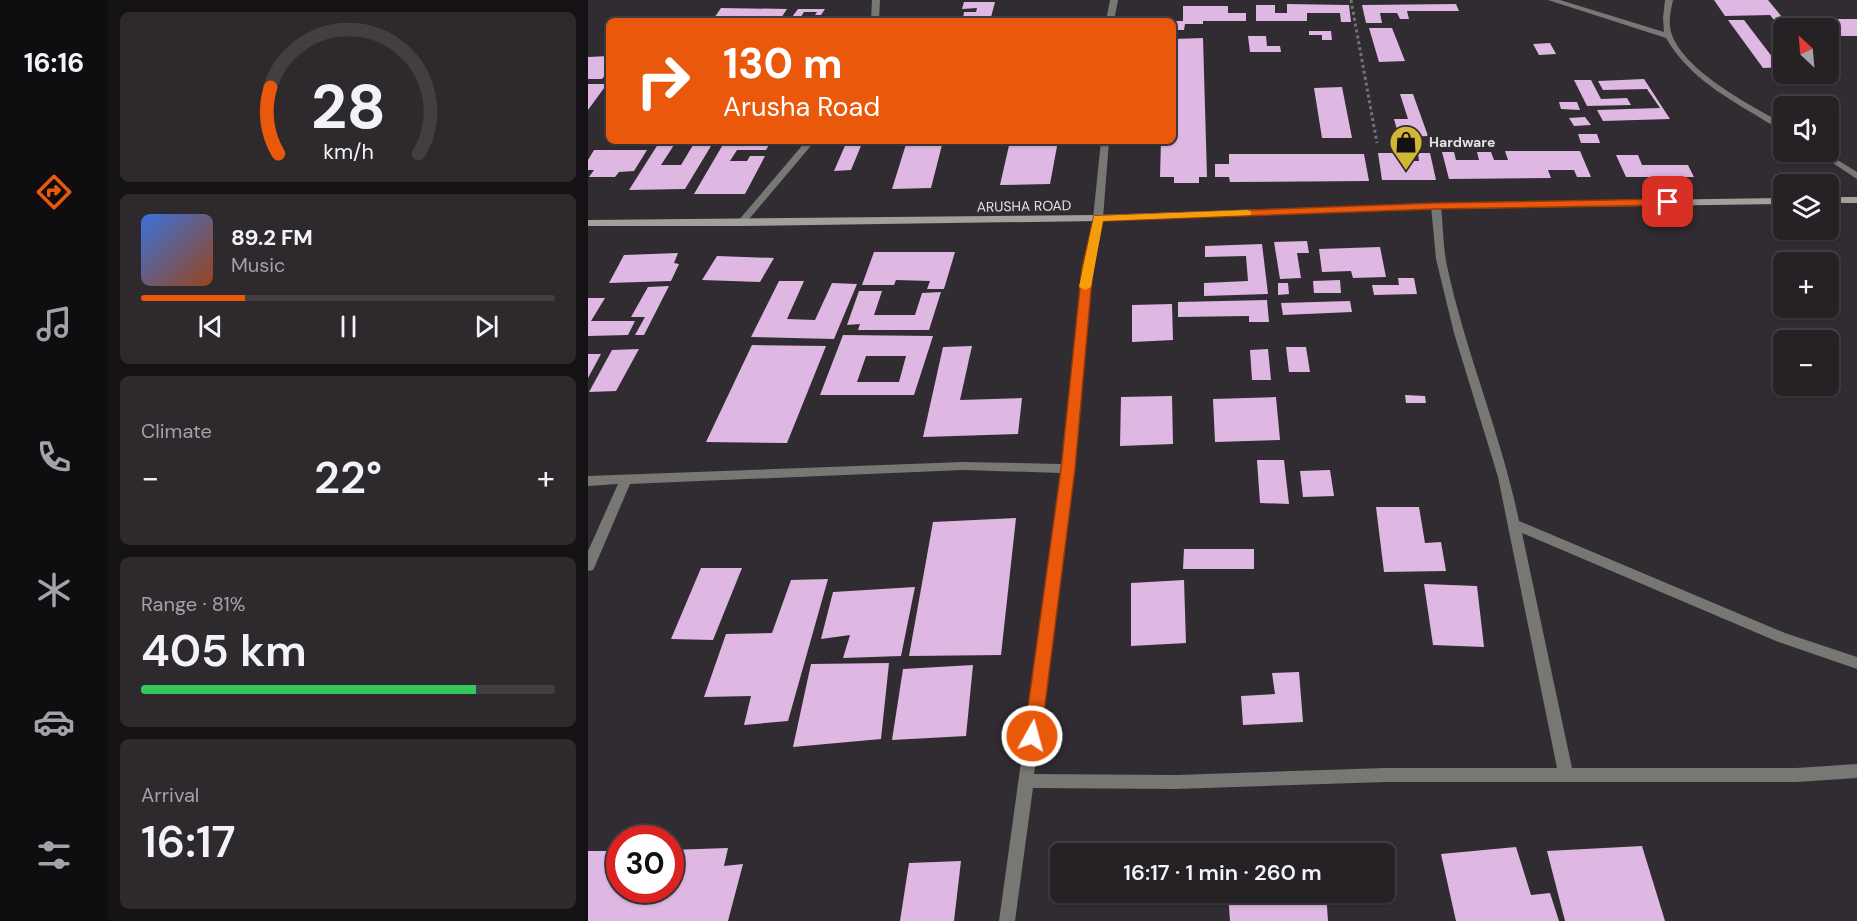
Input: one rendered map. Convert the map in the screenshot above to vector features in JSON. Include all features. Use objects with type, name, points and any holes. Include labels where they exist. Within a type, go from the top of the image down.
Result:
[{"type":"main road","points":[[1839,200],[1857,200]]},
{"type":"main road","name":"ARUSHA ROAD","points":[[588,223],[1098,218],[1436,206],[1773,201]]},
{"type":"street","points":[[875,18],[876,0]]},
{"type":"street","points":[[1111,18],[1114,0]]},
{"type":"street","points":[[1552,0],[1669,36]]},
{"type":"street","points":[[1669,0],[1666,20],[1669,36],[1682,58],[1704,78],[1773,121]]},
{"type":"street","points":[[741,223],[808,144]]},
{"type":"street","points":[[1007,921],[1068,469],[1087,268],[1098,218],[1105,144]]},
{"type":"street","points":[[1835,162],[1857,176]]},
{"type":"street","points":[[1436,206],[1441,259],[1453,312],[1504,477],[1566,775]]},
{"type":"street","points":[[588,481],[963,466],[1068,469]]},
{"type":"street","points":[[588,566],[626,480]]},
{"type":"street","points":[[1514,524],[1781,637],[1857,663]]},
{"type":"street","points":[[1026,781],[1176,782],[1385,775],[1796,775],[1857,771]]},
{"type":"path","points":[[1351,0],[1377,143]]},
{"type":"building","points":[[1714,0],[1768,0],[1783,18],[1773,19],[1770,15],[1725,16]]},
{"type":"building","points":[[964,2],[995,2],[991,17],[963,18],[964,12],[976,12],[977,8],[962,9]]},
{"type":"building","points":[[1287,4],[1349,5],[1351,22],[1341,22],[1340,13],[1307,13],[1307,21],[1256,21],[1256,5],[1275,5],[1275,13],[1287,13]]},
{"type":"building","points":[[1456,4],[1459,11],[1407,11],[1409,19],[1400,19],[1397,13],[1380,13],[1382,23],[1366,23],[1362,5]]},
{"type":"building","points":[[1183,6],[1228,6],[1228,13],[1246,13],[1246,21],[1203,21],[1203,24],[1185,24],[1184,30],[1176,30],[1176,21],[1183,21]]},
{"type":"building","points":[[721,8],[787,9],[781,18],[714,18]]},
{"type":"building","points":[[798,9],[825,9],[821,15],[815,15],[817,12],[804,12],[800,18],[791,18]]},
{"type":"building","points":[[1839,19],[1857,19],[1857,36],[1841,36]]},
{"type":"building","points":[[1728,20],[1744,20],[1773,58],[1773,68],[1763,68]]},
{"type":"building","points":[[1369,28],[1392,28],[1405,61],[1379,62]]},
{"type":"building","points":[[1309,31],[1331,31],[1332,40],[1322,40],[1322,35],[1309,35]]},
{"type":"building","points":[[1248,36],[1266,36],[1267,46],[1280,46],[1281,52],[1250,52]]},
{"type":"building","points":[[1203,38],[1207,177],[1199,177],[1199,183],[1174,183],[1174,177],[1160,177],[1161,144],[1176,144],[1176,39]]},
{"type":"building","points":[[1550,43],[1556,54],[1539,55],[1533,44]]},
{"type":"building","points":[[606,56],[606,74],[602,79],[588,79],[588,57]]},
{"type":"building","points":[[1644,79],[1670,119],[1603,121],[1597,110],[1660,108],[1647,89],[1603,90],[1598,81]]},
{"type":"building","points":[[1574,80],[1591,80],[1601,99],[1627,98],[1631,105],[1587,106]]},
{"type":"building","points":[[588,84],[606,84],[606,85],[588,110]]},
{"type":"building","points":[[1342,87],[1352,138],[1322,138],[1314,88]]},
{"type":"building","points":[[1400,94],[1413,94],[1428,136],[1399,137],[1394,119],[1408,119]]},
{"type":"building","points":[[1559,102],[1577,102],[1580,110],[1561,109]]},
{"type":"building","points":[[1585,117],[1591,125],[1574,126],[1569,118]]},
{"type":"building","points":[[1578,134],[1597,134],[1600,143],[1581,143]]},
{"type":"building","points":[[658,144],[712,144],[685,189],[629,190]],"holes":[[[674,145],[693,145],[681,165],[661,165]]]},
{"type":"building","points":[[723,144],[769,144],[766,150],[737,150],[730,161],[747,161],[750,156],[765,156],[745,194],[694,194]]},
{"type":"building","points":[[846,144],[862,144],[851,170],[834,171]]},
{"type":"building","points":[[906,144],[942,144],[931,188],[892,189]]},
{"type":"building","points":[[1009,144],[1057,144],[1050,184],[1000,185]]},
{"type":"building","points":[[594,150],[647,150],[634,171],[619,172],[615,177],[589,177],[594,170],[588,170],[588,160]]},
{"type":"building","points":[[1505,151],[1580,151],[1591,177],[1577,177],[1574,170],[1548,170],[1551,178],[1449,179],[1442,152],[1454,152],[1456,160],[1479,160],[1477,152],[1491,152],[1494,160],[1508,160]]},
{"type":"building","points":[[1378,153],[1405,153],[1406,161],[1419,161],[1418,153],[1430,153],[1436,180],[1382,180]]},
{"type":"building","points":[[1229,154],[1364,154],[1369,181],[1230,182],[1229,177],[1215,177],[1215,164],[1229,164]]},
{"type":"building","points":[[1616,155],[1638,155],[1642,165],[1688,165],[1694,177],[1626,177]]},
{"type":"building","points":[[1307,241],[1309,253],[1297,253],[1301,278],[1280,279],[1274,242]]},
{"type":"building","points":[[1262,244],[1268,294],[1204,296],[1204,283],[1248,281],[1246,256],[1205,257],[1205,246]]},
{"type":"building","points":[[1380,247],[1386,277],[1353,278],[1351,271],[1322,272],[1319,249]]},
{"type":"building","points":[[874,252],[955,252],[944,289],[927,289],[930,281],[896,280],[894,285],[862,285]]},
{"type":"building","points":[[678,253],[674,263],[679,264],[671,281],[609,283],[624,255]]},
{"type":"building","points":[[717,256],[774,258],[760,282],[702,280]]},
{"type":"building","points":[[1398,278],[1414,278],[1417,294],[1374,295],[1372,285],[1399,285]]},
{"type":"building","points":[[1340,280],[1341,293],[1314,293],[1313,281]]},
{"type":"building","points":[[779,281],[804,281],[787,319],[815,320],[832,283],[857,284],[834,339],[751,337]]},
{"type":"building","points":[[1278,283],[1288,283],[1289,294],[1278,295]]},
{"type":"building","points":[[669,286],[644,335],[635,335],[645,317],[631,317],[648,287]]},
{"type":"building","points":[[859,291],[882,291],[874,315],[915,315],[922,293],[941,292],[929,330],[858,330],[860,324],[847,325]]},
{"type":"building","points":[[588,298],[605,298],[591,321],[635,321],[628,335],[588,336]]},
{"type":"building","points":[[1267,300],[1269,322],[1249,322],[1249,316],[1178,317],[1178,302]]},
{"type":"building","points":[[1350,301],[1352,312],[1283,315],[1281,303]]},
{"type":"building","points":[[1172,304],[1173,340],[1132,342],[1132,305]]},
{"type":"building","points":[[843,335],[933,336],[914,395],[820,395]],"holes":[[[866,356],[906,356],[899,382],[857,382]]]},
{"type":"building","points":[[752,345],[826,346],[787,443],[706,442]]},
{"type":"building","points":[[972,346],[960,400],[1022,398],[1018,434],[923,437],[943,347]]},
{"type":"building","points":[[1286,347],[1306,347],[1310,372],[1289,372]]},
{"type":"building","points":[[639,349],[616,391],[589,392],[612,350]]},
{"type":"building","points":[[1268,349],[1271,380],[1252,380],[1250,350]]},
{"type":"building","points":[[588,354],[601,354],[588,378]]},
{"type":"building","points":[[1405,395],[1425,396],[1426,403],[1406,403]]},
{"type":"building","points":[[1172,396],[1173,444],[1120,446],[1121,397]]},
{"type":"building","points":[[1276,397],[1280,440],[1215,442],[1213,399]]},
{"type":"building","points":[[1257,460],[1284,460],[1289,504],[1260,503]]},
{"type":"building","points":[[1330,470],[1334,496],[1303,497],[1300,471]]},
{"type":"building","points":[[1376,507],[1419,507],[1425,543],[1441,542],[1446,571],[1384,572]]},
{"type":"building","points":[[1016,518],[1001,655],[909,656],[933,522]]},
{"type":"building","points":[[1184,549],[1254,549],[1254,569],[1183,569]]},
{"type":"building","points":[[701,568],[742,568],[713,640],[671,639]]},
{"type":"building","points":[[828,579],[788,721],[744,725],[751,696],[704,697],[726,634],[772,633],[791,580]]},
{"type":"building","points":[[1184,580],[1186,643],[1131,646],[1131,583]]},
{"type":"building","points":[[1424,584],[1477,586],[1484,647],[1433,645]]},
{"type":"building","points":[[915,587],[901,656],[843,658],[850,635],[821,639],[833,592]]},
{"type":"building","points":[[889,663],[881,739],[793,747],[811,664]]},
{"type":"building","points":[[973,665],[966,736],[892,740],[903,669]]},
{"type":"building","points":[[1299,672],[1303,722],[1243,725],[1241,696],[1275,694],[1272,673]]},
{"type":"building","points":[[1642,846],[1665,921],[1565,921],[1547,851]]},
{"type":"building","points":[[1516,847],[1531,895],[1550,893],[1559,921],[1456,921],[1441,854]]},
{"type":"building","points":[[728,848],[724,866],[743,864],[728,921],[588,921],[588,851],[606,851],[606,903],[684,903],[684,850]]},
{"type":"building","points":[[961,861],[954,921],[900,921],[909,863]]},
{"type":"building","points":[[1229,903],[1327,903],[1328,921],[1230,921]]},
{"type":"slow traffic","points":[[1085,287],[1098,218],[1247,213]]},
{"type":"place","name":"Hardware","points":[[1406,171]]},
{"type":"route","points":[[1032,736],[1068,469],[1087,268],[1098,218],[1436,206],[1668,202]]}]
